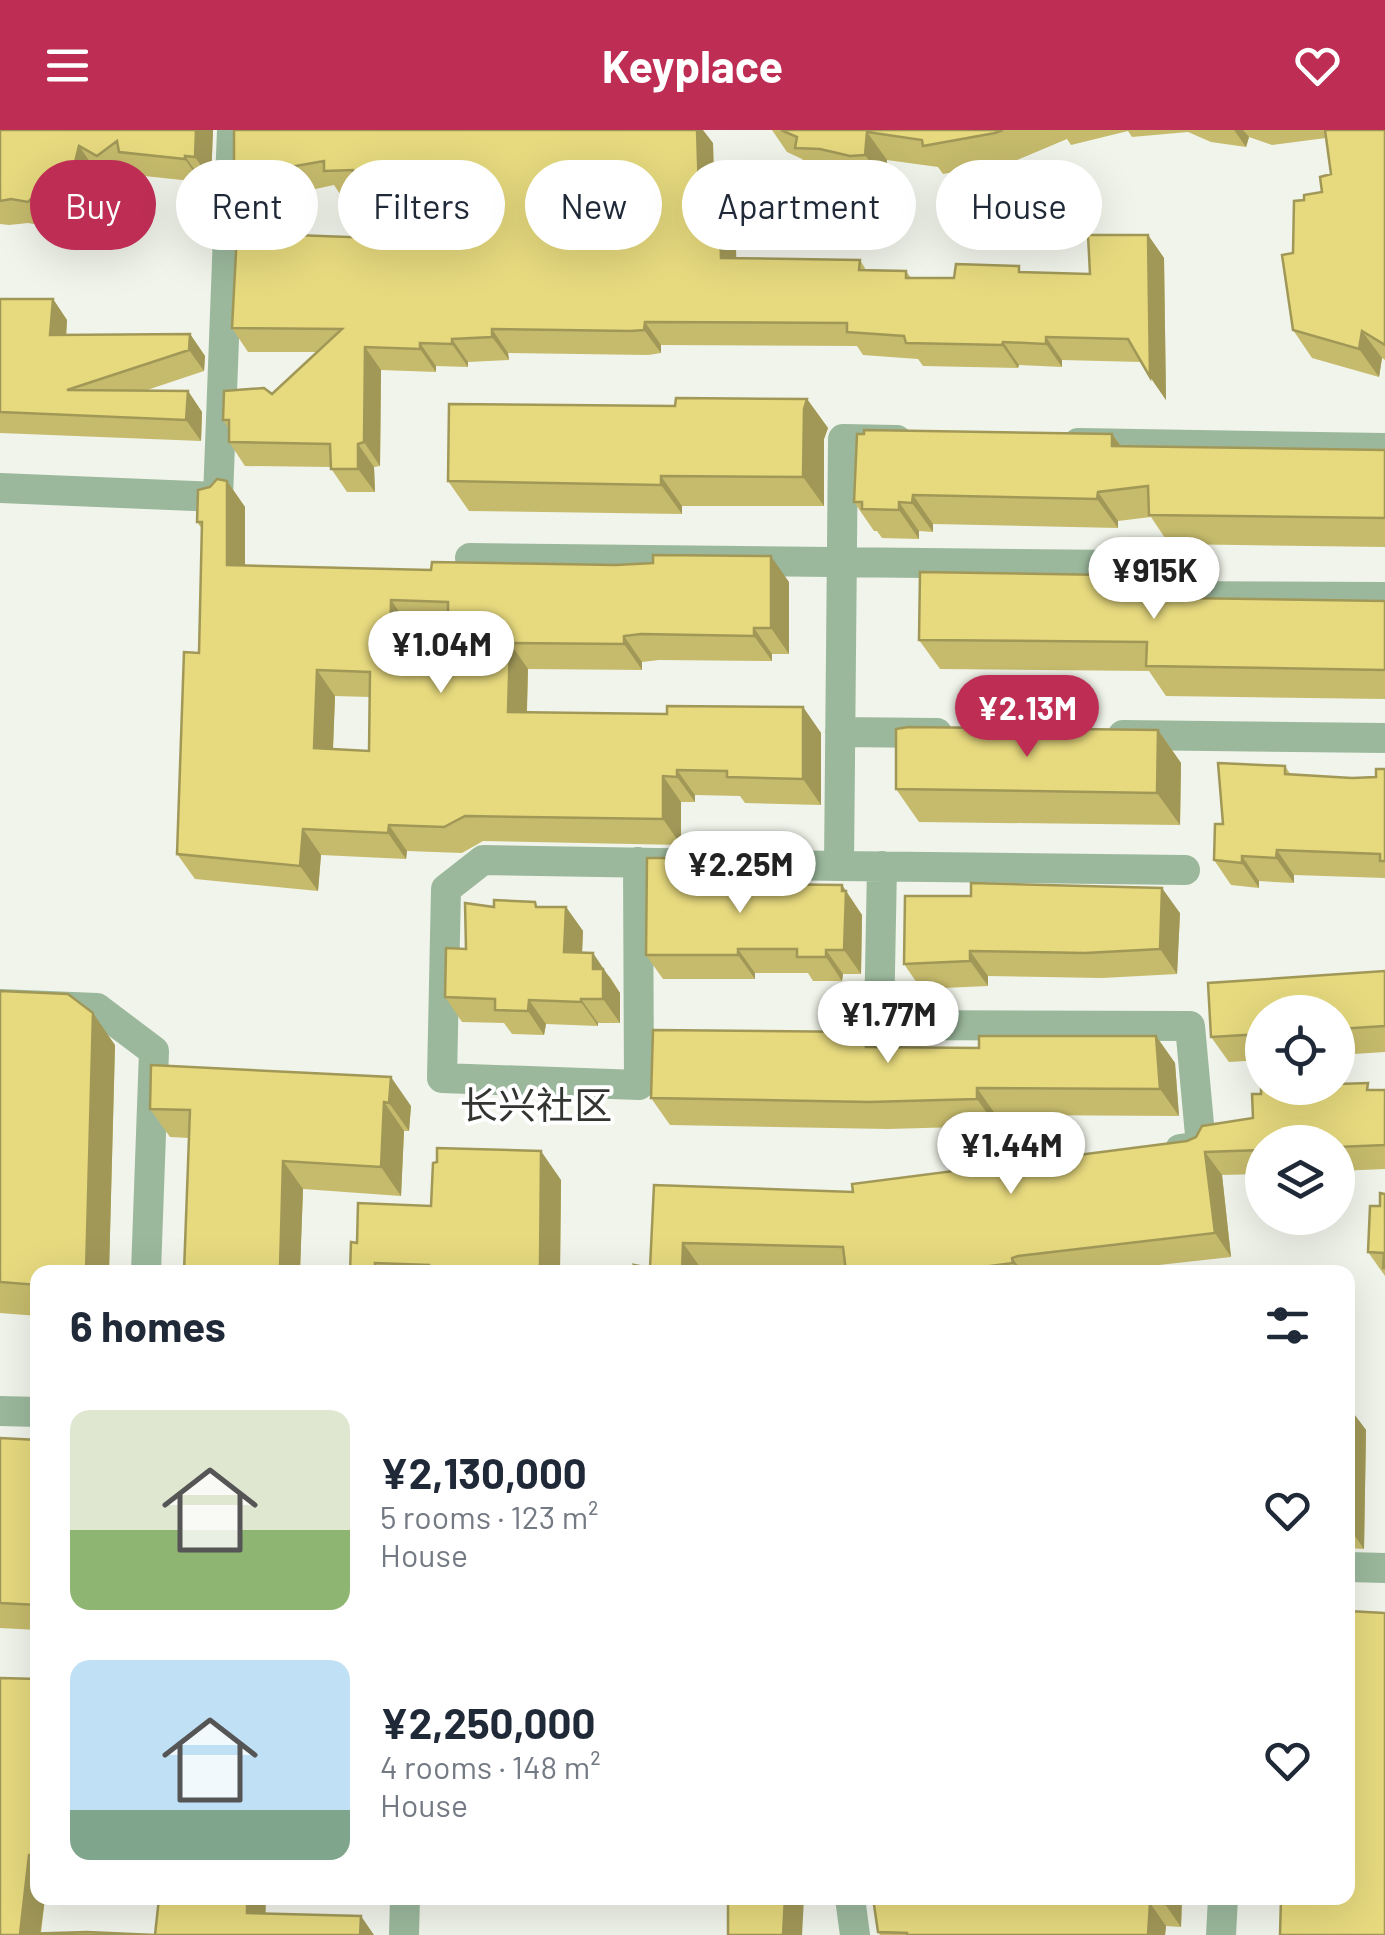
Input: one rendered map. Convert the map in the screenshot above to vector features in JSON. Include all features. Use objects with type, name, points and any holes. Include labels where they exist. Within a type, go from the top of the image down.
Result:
[{"type":"street","points":[[0,488],[218,497],[232,130]]},
{"type":"street","points":[[839,866],[842,439],[920,440]]},
{"type":"street","points":[[1056,443],[1385,448]]},
{"type":"street","points":[[470,558],[1120,565],[1152,596],[1385,597]]},
{"type":"street","points":[[840,732],[957,733]]},
{"type":"street","points":[[1093,734],[1385,738]]},
{"type":"street","points":[[638,862],[640,1086],[442,1078],[446,888],[483,860],[638,862],[839,866],[1184,870]]},
{"type":"street","points":[[882,866],[880,1025],[1190,1026],[1202,1146],[1142,1154]]},
{"type":"street","points":[[0,1004],[97,1008],[154,1051],[146,1265]]},
{"type":"street","points":[[0,1410],[30,1412]]},
{"type":"street","points":[[1355,1567],[1385,1568]]},
{"type":"street","points":[[404,1935],[405,1905]]},
{"type":"street","points":[[851,1905],[855,1935]]},
{"type":"street","points":[[1222,1935],[1223,1905]]},
{"type":"building","points":[[0,130],[196,130],[195,157],[185,159],[119,152],[117,141],[97,156],[79,146],[76,160],[30,160],[30,200],[0,201]]},
{"type":"building","points":[[234,130],[697,130],[698,160],[682,160],[682,250],[721,250],[721,258],[860,260],[859,270],[906,271],[906,278],[954,278],[956,264],[1019,266],[1019,272],[1090,274],[1089,250],[1102,250],[1102,235],[1148,235],[1150,377],[1128,339],[1046,337],[1046,344],[1002,345],[906,343],[904,336],[847,332],[847,323],[645,322],[644,330],[631,331],[492,329],[492,337],[452,339],[452,344],[420,343],[420,349],[365,347],[364,442],[358,444],[358,469],[331,469],[330,444],[229,442],[229,420],[223,420],[224,391],[264,388],[272,394],[342,329],[232,328],[236,250],[318,250],[318,236],[338,237],[338,250],[505,250],[505,160],[338,160],[338,171],[324,171],[324,161],[318,160],[234,160]]},
{"type":"building","points":[[781,130],[1003,130],[923,146],[922,140],[867,132],[865,155],[850,156],[795,148],[797,137]]},
{"type":"building","points":[[1325,130],[1385,130],[1385,345],[1362,331],[1359,349],[1293,330],[1282,255],[1293,253],[1294,201],[1322,192],[1320,177],[1331,174]]},
{"type":"building","points":[[0,299],[53,299],[50,335],[190,334],[189,350],[67,390],[188,391],[186,420],[0,412]]},
{"type":"building","points":[[676,398],[807,399],[803,477],[661,476],[661,485],[448,481],[449,404],[675,406]]},
{"type":"building","points":[[864,430],[1112,434],[1112,446],[1385,450],[1385,518],[1149,515],[1148,486],[1098,492],[1097,499],[913,495],[912,503],[899,502],[899,510],[862,509],[862,502],[854,502],[857,434],[864,434]]},
{"type":"building","points":[[217,479],[227,481],[227,565],[431,570],[432,562],[616,565],[653,563],[653,555],[771,556],[771,628],[754,628],[754,636],[641,634],[624,636],[624,644],[510,643],[508,712],[667,714],[667,706],[803,707],[803,779],[727,777],[727,771],[677,770],[677,777],[663,776],[663,819],[465,816],[444,827],[389,825],[388,833],[303,829],[300,866],[177,854],[184,652],[199,653],[202,522],[197,522],[198,490],[210,487]],"holes":[[[391,600],[448,602],[448,659],[390,658]],[[317,670],[370,672],[369,751],[314,748]]]},
{"type":"building","points":[[920,572],[1110,575],[1110,597],[1385,601],[1385,670],[1146,666],[1147,642],[919,640]]},
{"type":"building","points":[[896,729],[1158,730],[1157,793],[896,789]]},
{"type":"building","points":[[1218,763],[1285,766],[1285,774],[1352,778],[1376,777],[1376,769],[1385,769],[1385,861],[1380,861],[1380,854],[1277,850],[1276,858],[1242,856],[1242,863],[1214,860],[1215,824],[1223,824]]},
{"type":"building","points":[[647,858],[676,858],[676,883],[842,885],[842,891],[846,891],[844,950],[826,950],[826,957],[797,957],[797,949],[738,949],[738,955],[646,955]]},
{"type":"building","points":[[971,883],[1162,888],[1160,949],[1085,953],[970,951],[970,961],[904,964],[905,896],[971,896]]},
{"type":"building","points":[[494,900],[566,907],[564,952],[593,953],[593,969],[603,969],[603,999],[529,1000],[528,1011],[495,1010],[495,999],[445,997],[446,948],[466,949],[465,903],[494,907]]},
{"type":"building","points":[[1385,971],[1385,1026],[1355,1028],[1355,995],[1245,995],[1245,1035],[1211,1037],[1208,983]]},
{"type":"building","points":[[0,991],[68,994],[93,1013],[86,1265],[30,1265],[30,1284],[0,1282]]},
{"type":"building","points":[[653,1030],[865,1032],[866,1047],[979,1048],[979,1036],[1156,1036],[1160,1089],[977,1088],[977,1099],[869,1102],[651,1098]]},
{"type":"building","points":[[151,1065],[391,1077],[389,1103],[384,1102],[381,1167],[283,1161],[280,1265],[184,1265],[190,1110],[150,1109]]},
{"type":"building","points":[[1355,1083],[1368,1083],[1367,1090],[1385,1090],[1385,1145],[1355,1146],[1355,1125],[1245,1125],[1245,1151],[1205,1152],[1215,1233],[1018,1256],[1012,1258],[1013,1263],[998,1265],[845,1265],[843,1247],[683,1243],[682,1265],[650,1265],[654,1185],[853,1192],[852,1184],[1187,1141],[1196,1137],[1202,1126],[1253,1118],[1252,1105],[1355,1105]]},
{"type":"building","points":[[437,1148],[541,1151],[540,1265],[350,1265],[351,1242],[357,1243],[358,1203],[431,1206]]},
{"type":"building","points":[[1380,1193],[1385,1194],[1385,1268],[1384,1253],[1368,1252],[1370,1206],[1380,1206]]},
{"type":"building","points":[[0,1438],[30,1440],[30,1605],[0,1603]]},
{"type":"building","points":[[1355,1611],[1385,1613],[1385,1935],[1280,1935],[1281,1905],[1355,1905]]},
{"type":"building","points":[[0,1678],[30,1679],[30,1855],[20,1934],[155,1935],[0,1935]]},
{"type":"building","points":[[158,1905],[247,1905],[247,1913],[361,1916],[360,1935],[155,1935]]},
{"type":"building","points":[[728,1905],[785,1905],[783,1935],[728,1935]]},
{"type":"building","points":[[874,1905],[1150,1905],[1148,1935],[878,1932]]},
{"type":"district","name":"长兴社区","points":[[536,1106]]}]
